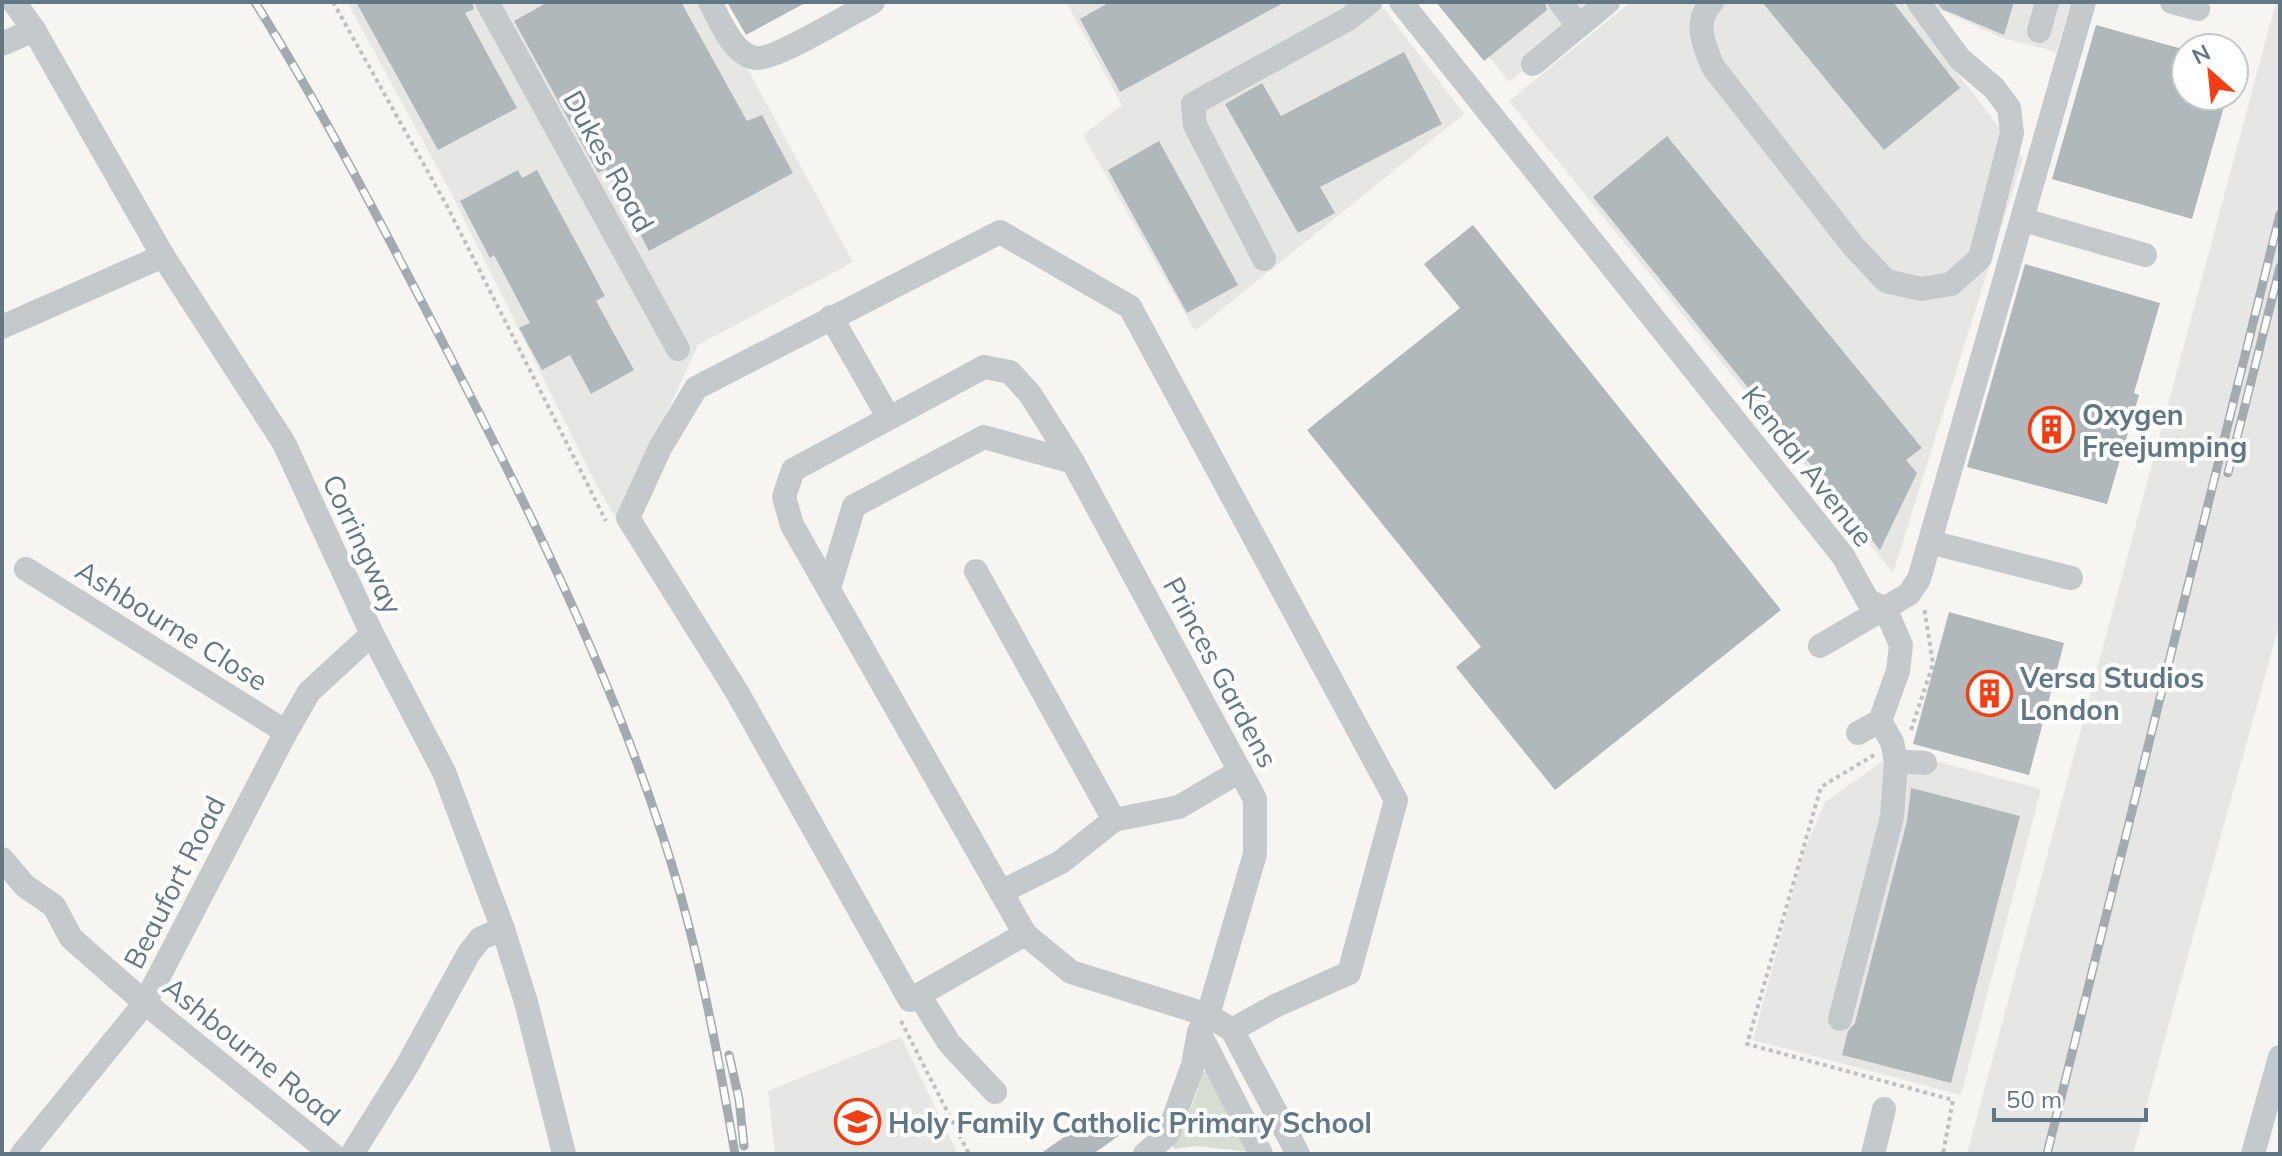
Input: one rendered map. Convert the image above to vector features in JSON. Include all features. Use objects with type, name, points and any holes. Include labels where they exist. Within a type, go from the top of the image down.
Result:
[{"type":"street","name":"Corringway","points":[[14,2],[34,30],[163,256],[284,443],[372,634],[444,772],[503,929],[526,1002],[564,1154]]},
{"type":"street","name":"Dukes Road","points":[[487,2],[678,349]]},
{"type":"street","points":[[710,2],[731,40],[758,59],[783,50],[873,2]]},
{"type":"street","points":[[1264,259],[1199,134],[1193,104],[1348,19],[1370,2]]},
{"type":"street","name":"Kendal Avenue","points":[[1401,2],[1843,556],[1868,601],[1885,608]]},
{"type":"street","points":[[1560,2],[1579,26]]},
{"type":"street","points":[[1533,64],[1608,2]]},
{"type":"street","points":[[1712,2],[1704,10],[1700,37],[1713,67],[1854,247],[1886,281],[1921,289],[1951,284],[1980,258],[2012,133],[2009,108],[1994,88],[1960,59],[1918,2]]},
{"type":"street","points":[[2039,31],[2047,2]]},
{"type":"street","points":[[1820,646],[1909,594],[1919,579],[2084,2]]},
{"type":"street","points":[[2172,2],[2198,9]]},
{"type":"street","points":[[2,44],[34,30]]},
{"type":"street","points":[[2023,220],[2145,255]]},
{"type":"street","points":[[1025,934],[910,1000],[737,692],[637,556],[628,518],[660,448],[696,388],[1000,232],[1130,307],[1396,800],[1349,973],[1277,1005],[1232,1030]]},
{"type":"street","points":[[2,327],[163,256]]},
{"type":"street","points":[[831,317],[889,418]]},
{"type":"street","name":"Princes Gardens","points":[[1145,1154],[1168,1134],[1193,1065],[1203,1024],[1255,854],[1255,799],[1073,462],[1030,394],[1010,372],[984,367],[793,470],[784,497],[792,525],[1025,934],[1071,972],[1203,1024],[1232,1030],[1298,1154]]},
{"type":"street","points":[[829,588],[854,506],[984,437],[1073,462]]},
{"type":"street","points":[[1930,542],[2071,578]]},
{"type":"street","name":"Ashbourne Close","points":[[26,569],[286,732]]},
{"type":"street","points":[[976,571],[1114,820]]},
{"type":"street","points":[[1858,733],[1880,721],[1898,671],[1901,645],[1885,608]]},
{"type":"street","name":"Beaufort Road","points":[[22,1154],[145,1003],[309,692],[372,634]]},
{"type":"street","points":[[1840,1019],[1892,817],[1896,761],[1892,742],[1880,721]]},
{"type":"street","points":[[1896,761],[1925,763]]},
{"type":"street","points":[[1001,892],[1061,862],[1114,820],[1179,807],[1240,771]]},
{"type":"street","name":"Ashbourne Road","points":[[2,859],[25,886],[54,906],[71,938],[145,1003],[332,1154]]},
{"type":"street","points":[[352,1154],[407,1066],[469,953],[481,938],[503,929]]},
{"type":"street","points":[[919,995],[949,1043],[995,1092]]},
{"type":"street","points":[[1203,1024],[1261,1154]]},
{"type":"street","points":[[2253,1154],[2280,1057]]},
{"type":"street","points":[[1873,1154],[1884,1109]]},
{"type":"shaded area","points":[[347,2],[711,2],[853,262],[698,345],[617,521],[449,189]]},
{"type":"shaded area","points":[[1066,2],[1379,2],[1464,114],[1195,331],[1083,135],[1122,105]]},
{"type":"shaded area","points":[[1445,2],[1604,2],[1509,82]]},
{"type":"shaded area","points":[[1631,2],[1902,2],[2023,158],[1893,573],[1509,101]]},
{"type":"shaded area","points":[[1923,2],[2071,2],[2056,52],[2002,38]]},
{"type":"shaded area","points":[[2276,2],[2280,2],[2280,622],[2133,1154],[1967,1154],[2246,112],[2250,112],[2250,99]]},
{"type":"shaded area","points":[[1897,751],[2041,789],[1961,1095],[1753,1040],[1804,851],[1825,802]]},
{"type":"shaded area","name":"Holy Family Catholic Primary School","points":[[901,1037],[958,1154],[775,1154],[768,1091]]},
{"type":"shaded area","points":[[1202,1072],[1208,1072],[1250,1152],[1197,1146],[1174,1149],[1172,1144],[1190,1110]]},
{"type":"building","points":[[356,2],[472,2],[474,9],[465,13],[517,108],[438,150]]},
{"type":"building","points":[[548,2],[681,2],[747,121],[762,115],[793,173],[649,251],[606,169],[598,173],[514,21]]},
{"type":"building","points":[[727,2],[807,2],[746,35]]},
{"type":"building","points":[[1110,2],[1285,2],[1120,92],[1080,19]]},
{"type":"building","points":[[1436,2],[1545,2],[1547,10],[1484,61]]},
{"type":"building","points":[[1762,2],[1893,2],[1960,88],[1884,150]]},
{"type":"building","points":[[1937,2],[2014,2],[2004,35],[1942,9]]},
{"type":"building","points":[[2096,25],[2170,46],[2170,112],[2222,112],[2192,219],[2052,179]]},
{"type":"building","points":[[1404,52],[1442,124],[1320,187],[1335,213],[1298,233],[1225,104],[1262,83],[1281,116]]},
{"type":"building","points":[[1667,136],[1922,448],[1906,460],[1917,473],[1880,550],[1593,197]]},
{"type":"building","points":[[1159,141],[1238,285],[1187,313],[1108,170]]},
{"type":"building","points":[[518,170],[522,178],[537,170],[605,296],[596,301],[634,370],[591,394],[570,355],[542,370],[519,328],[530,323],[494,255],[490,258],[460,201]]},
{"type":"building","points":[[1473,225],[1781,610],[1555,790],[1456,667],[1481,647],[1307,430],[1460,308],[1424,264]]},
{"type":"building","points":[[2025,264],[2160,303],[2134,393],[2139,395],[2107,504],[1967,467]]},
{"type":"building","name":"Versa Studios London","points":[[1949,612],[2064,643],[2029,775],[1913,744]]},
{"type":"building","points":[[1911,788],[2020,816],[1951,1083],[1842,1055],[1848,1031],[1855,1023],[1907,821]]},
{"type":"building","points":[[1102,1110],[1120,1135],[1093,1154],[1040,1154]]},
{"type":"railway","points":[[255,2],[351,169],[471,398],[559,576],[612,698],[658,822],[683,904],[712,1028],[735,1154]]},
{"type":"railway","points":[[2047,1154],[2280,214]]},
{"type":"railway","points":[[2228,473],[2280,267]]},
{"type":"railway","points":[[729,1055],[739,1099],[744,1146]]},
{"type":"place","name":"Oxygen Freejumping","points":[[2051,430]]},
{"type":"place","name":"Versa Studios London","points":[[1989,693]]},
{"type":"place","name":"Holy Family Catholic Primary School","points":[[857,1122]]}]
